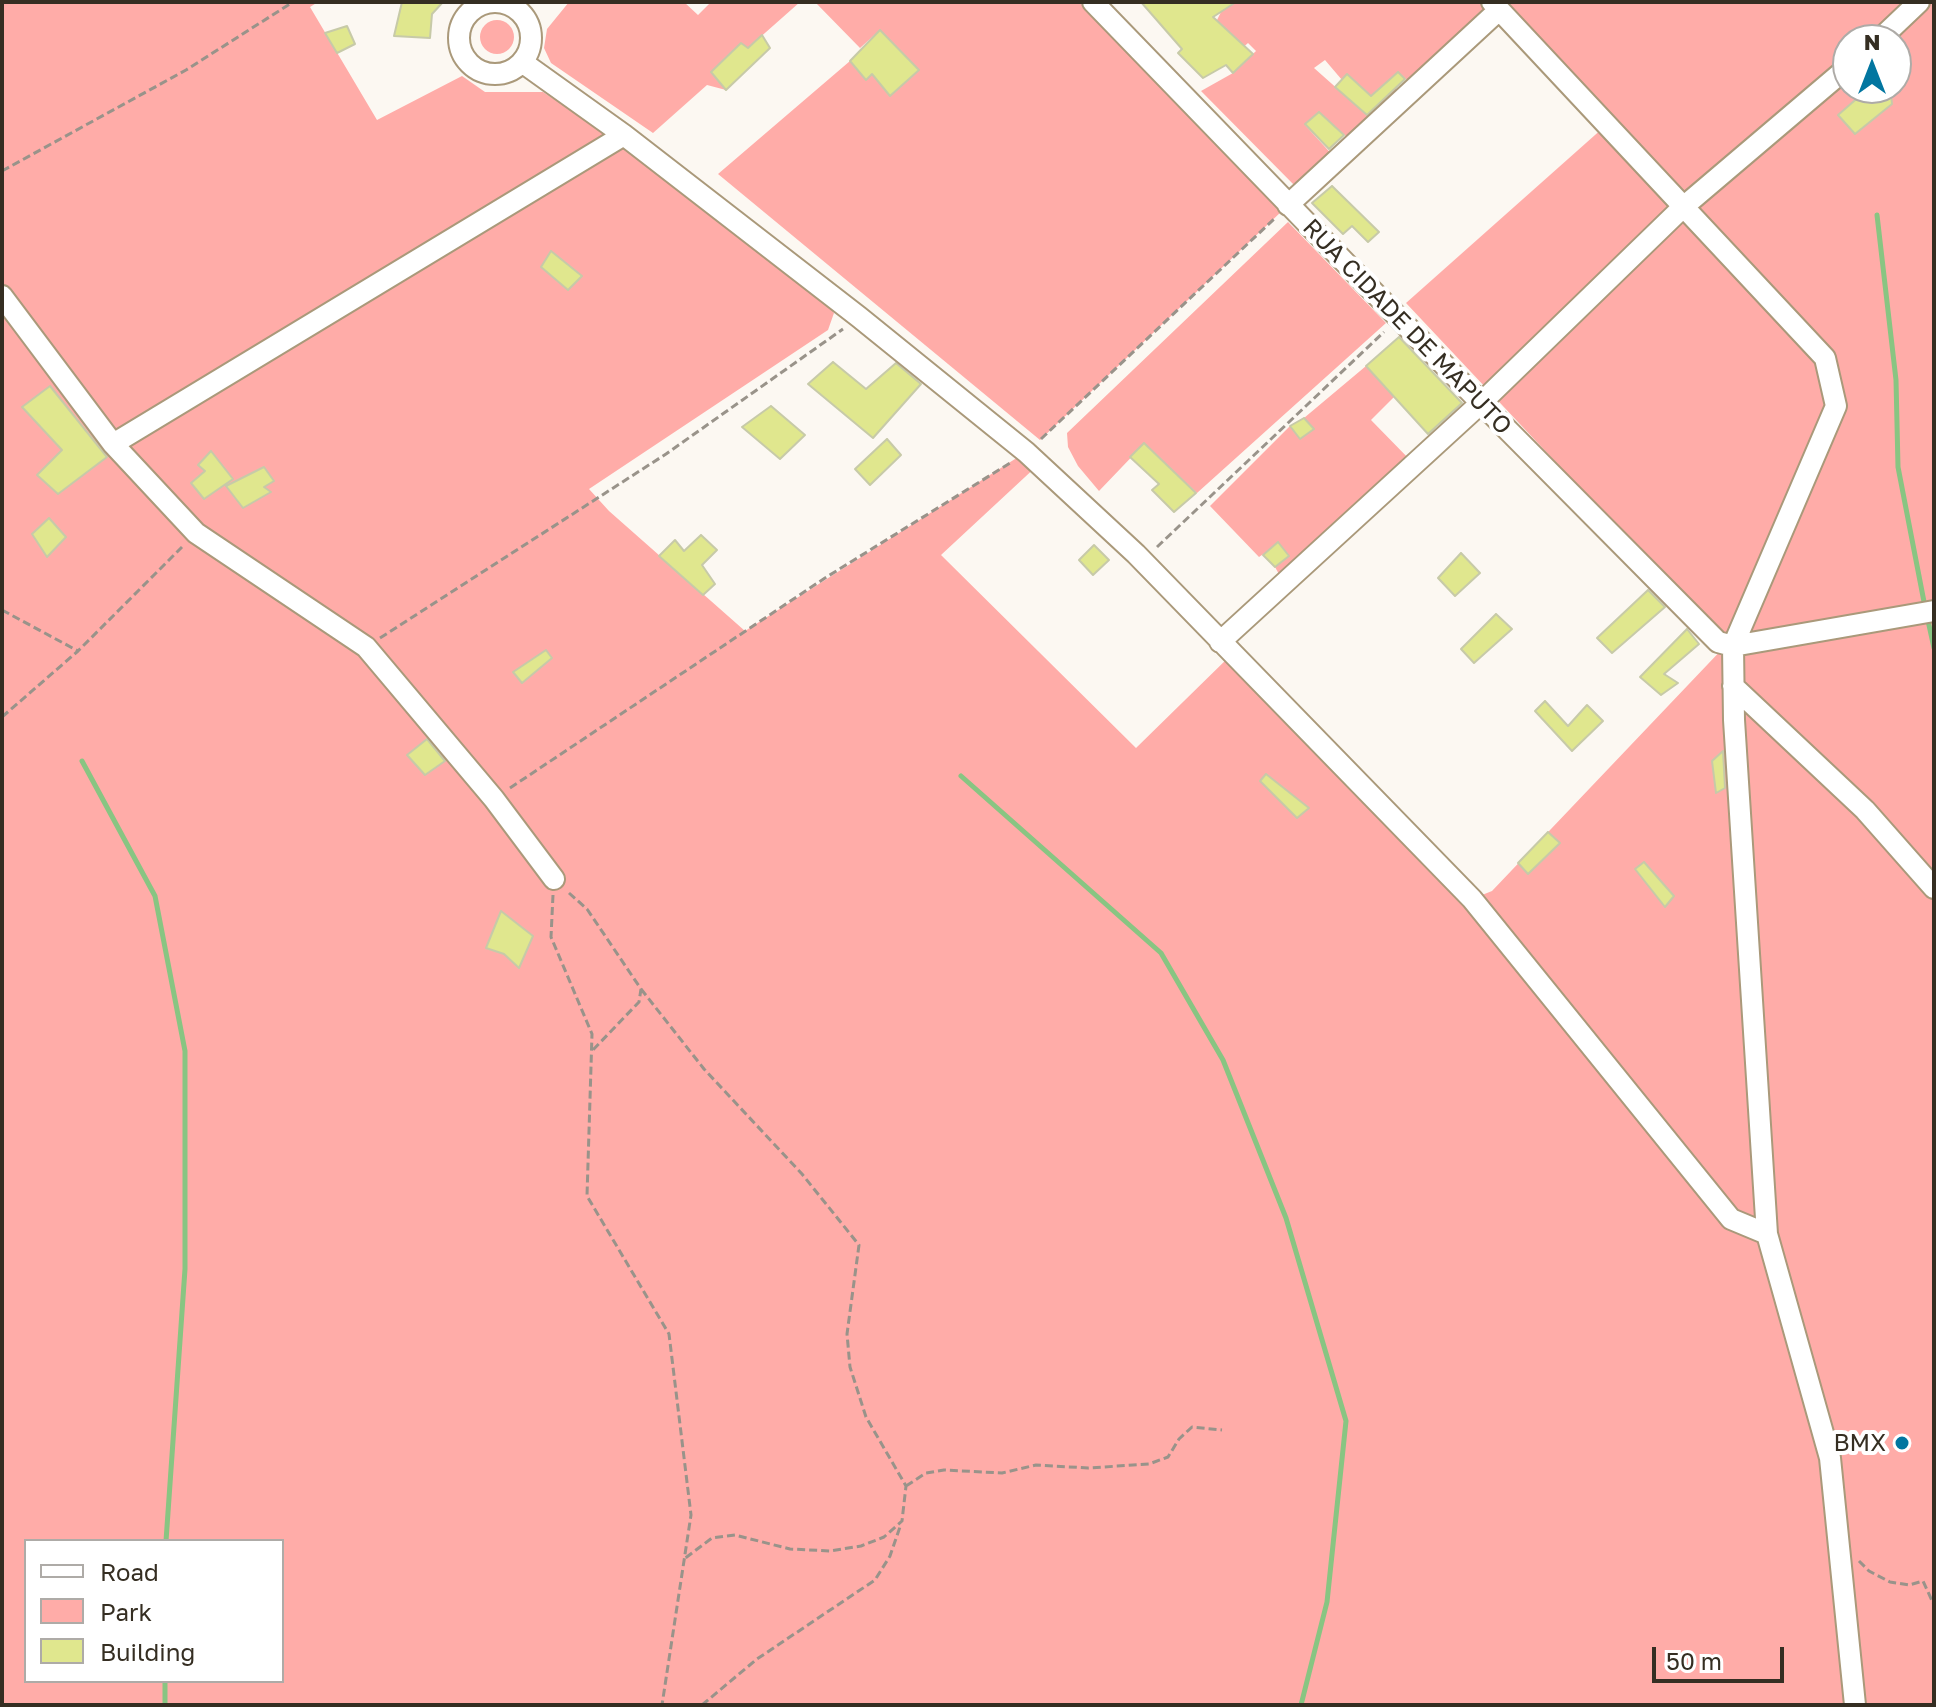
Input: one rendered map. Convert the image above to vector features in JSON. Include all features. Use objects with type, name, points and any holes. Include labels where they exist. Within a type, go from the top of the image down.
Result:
[{"type":"street","points":[[501,2],[529,8],[531,32],[528,53],[522,62],[502,74],[490,75],[469,65],[462,55],[458,32],[466,7],[501,2]]},
{"type":"street","name":"RUA CIDADE DE MAPUTO","points":[[1093,2],[1481,403],[1718,642],[1730,645]]},
{"type":"street","points":[[1896,24],[1919,2]]},
{"type":"street","points":[[1288,205],[1496,6],[1825,358],[1836,406],[1730,645],[1767,1234],[1830,1458],[1855,1705]]},
{"type":"street","points":[[522,62],[624,135],[859,317],[1026,452],[1143,561],[1472,899],[1731,1219],[1767,1234]]},
{"type":"street","points":[[1220,642],[1481,403],[1682,208],[1832,81]]},
{"type":"street","points":[[113,444],[624,135]]},
{"type":"street","points":[[2,296],[113,444],[196,533],[366,647],[494,799],[554,879]]},
{"type":"street","points":[[1730,645],[1924,613]]},
{"type":"street","points":[[1733,686],[1865,810],[1934,888]]},
{"type":"path","points":[[2,171],[186,70],[293,2]]},
{"type":"path","points":[[494,799],[825,578],[1026,452],[1288,205]]},
{"type":"path","points":[[366,647],[666,454],[859,317]]},
{"type":"path","points":[[1143,561],[1398,318]]},
{"type":"path","points":[[2,717],[78,651],[196,533]]},
{"type":"path","points":[[2,610],[78,651]]},
{"type":"path","points":[[554,879],[587,909],[641,989],[704,1069],[802,1174],[859,1245],[847,1334],[850,1367],[866,1417],[906,1486],[902,1521],[890,1556],[875,1580],[757,1659],[702,1705]]},
{"type":"path","points":[[554,879],[551,937],[592,1034],[587,1196],[669,1334],[691,1515],[662,1705]]},
{"type":"path","points":[[591,1052],[639,1002],[641,989]]},
{"type":"path","points":[[906,1486],[926,1473],[944,1470],[1002,1473],[1036,1465],[1088,1468],[1149,1464],[1168,1457],[1179,1439],[1192,1427],[1222,1430]]},
{"type":"path","points":[[684,1559],[712,1538],[735,1535],[790,1549],[830,1551],[884,1537],[902,1521]]},
{"type":"path","points":[[1856,1557],[1869,1571],[1890,1582],[1909,1585],[1923,1581],[1934,1605]]},
{"type":"green space","points":[[2,2],[318,2],[310,7],[377,120],[462,76],[485,92],[543,92],[646,159],[822,296],[834,313],[828,330],[589,489],[609,511],[745,631],[1026,452],[1039,464],[941,555],[1136,748],[1232,654],[1472,899],[1492,891],[1727,644],[1406,303],[1613,119],[1507,2],[1934,2],[1934,1705],[2,1705]]},
{"type":"green space","points":[[569,2],[684,2],[698,15],[711,2],[800,2],[748,48],[741,43],[712,72],[726,90],[707,85],[653,133],[551,63],[544,48],[547,29]]},
{"type":"green space","points":[[815,2],[1079,2],[1282,211],[1040,440],[718,174],[850,61],[866,80],[872,74],[880,30],[860,48]]},
{"type":"green space","points":[[1226,2],[1492,2],[1415,87],[1398,72],[1388,82],[1405,96],[1388,112],[1348,75],[1342,80],[1325,60],[1314,68],[1376,123],[1347,137],[1319,112],[1305,125],[1337,160],[1297,188],[1201,91],[1233,73],[1256,51],[1248,43],[1238,52],[1214,26]]},
{"type":"green space","points":[[497,20],[509,25],[514,37],[509,49],[497,54],[485,49],[480,37],[485,25]]},
{"type":"green space","points":[[1288,222],[1386,323],[1197,493],[1144,444],[1099,491],[1078,466],[1068,447],[1067,433]]},
{"type":"green space","points":[[1366,366],[1394,397],[1371,420],[1414,464],[1284,583],[1275,567],[1289,556],[1279,543],[1259,557],[1210,506],[1290,426],[1300,438],[1314,429],[1304,418]]},
{"type":"building","points":[[402,2],[443,2],[432,14],[430,38],[394,36]]},
{"type":"building","points":[[1141,2],[1236,2],[1213,17],[1253,54],[1233,73],[1226,65],[1203,78],[1178,53],[1182,49]]},
{"type":"building","points":[[347,26],[355,44],[337,53],[325,33]]},
{"type":"building","points":[[880,30],[919,70],[890,96],[872,74],[866,80],[850,61]]},
{"type":"building","points":[[762,35],[770,48],[726,90],[711,72],[741,43],[748,48]]},
{"type":"building","points":[[1398,72],[1405,79],[1367,115],[1335,87],[1347,74],[1371,96]]},
{"type":"building","points":[[1851,104],[1892,104],[1855,134],[1838,115]]},
{"type":"building","points":[[1319,112],[1344,135],[1329,149],[1305,124]]},
{"type":"building","points":[[1332,186],[1379,232],[1368,242],[1352,226],[1343,234],[1312,203]]},
{"type":"building","points":[[551,251],[582,276],[568,290],[541,267]]},
{"type":"building","points":[[1399,337],[1462,403],[1428,434],[1366,366]]},
{"type":"building","points":[[833,362],[866,389],[896,363],[921,384],[873,438],[808,384]]},
{"type":"building","points":[[50,386],[107,457],[58,494],[37,475],[62,450],[22,407]]},
{"type":"building","points":[[771,406],[805,435],[780,459],[742,427]]},
{"type":"building","points":[[1304,418],[1314,429],[1300,439],[1290,426]]},
{"type":"building","points":[[887,439],[901,455],[870,485],[855,469]]},
{"type":"building","points":[[1144,443],[1196,493],[1174,512],[1152,490],[1159,484],[1130,457]]},
{"type":"building","points":[[211,451],[233,479],[204,499],[191,483],[205,471],[198,465]]},
{"type":"building","points":[[264,467],[274,481],[264,487],[271,492],[243,508],[226,486]]},
{"type":"building","points":[[49,518],[66,537],[47,557],[32,534]]},
{"type":"building","points":[[701,535],[717,550],[702,565],[715,584],[703,595],[659,556],[675,540],[684,551]]},
{"type":"building","points":[[1278,542],[1289,556],[1275,567],[1263,555]]},
{"type":"building","points":[[1094,545],[1109,560],[1093,575],[1079,560]]},
{"type":"building","points":[[1461,553],[1480,573],[1455,596],[1438,578]]},
{"type":"building","points":[[1648,590],[1665,607],[1612,653],[1597,638]]},
{"type":"building","points":[[1496,614],[1512,629],[1474,663],[1461,649]]},
{"type":"building","points":[[1687,629],[1699,644],[1664,674],[1678,683],[1661,695],[1640,677]]},
{"type":"building","points":[[546,650],[552,658],[522,683],[513,672]]},
{"type":"building","points":[[1545,701],[1568,726],[1587,705],[1603,721],[1572,751],[1535,711]]},
{"type":"building","points":[[427,739],[445,761],[425,775],[407,755]]},
{"type":"building","points":[[1723,751],[1725,788],[1716,793],[1712,761]]},
{"type":"building","points":[[1266,774],[1309,808],[1297,818],[1260,781]]},
{"type":"building","points":[[1548,832],[1560,843],[1528,874],[1518,863]]},
{"type":"building","points":[[1644,862],[1674,896],[1665,907],[1635,869]]},
{"type":"building","points":[[501,911],[533,936],[519,968],[504,954],[486,948]]},
{"type":"waterway","points":[[1877,215],[1896,380],[1898,467],[1925,607]]},
{"type":"waterway","points":[[1927,616],[1934,648]]},
{"type":"waterway","points":[[82,761],[155,896],[185,1051],[185,1269],[166,1539]]},
{"type":"waterway","points":[[961,776],[1161,953],[1223,1060],[1286,1218],[1346,1421],[1327,1602],[1301,1705]]},
{"type":"waterway","points":[[165,1683],[165,1705]]},
{"type":"place","name":"BMX","points":[[1902,1443]]}]
